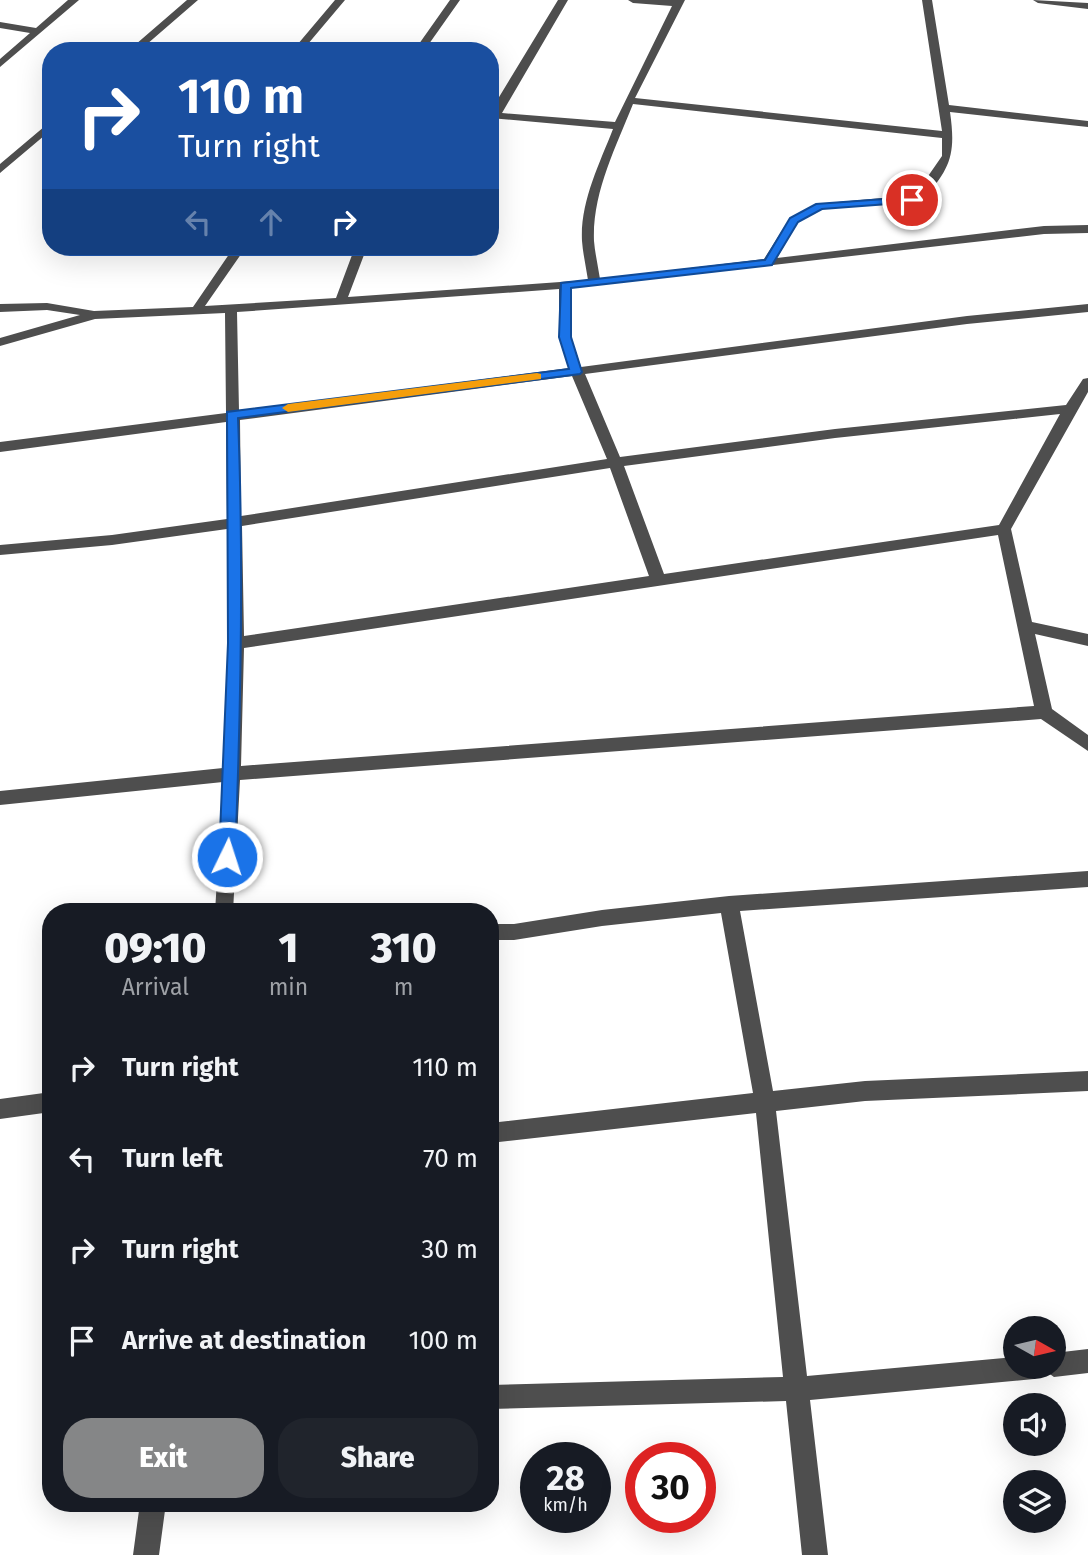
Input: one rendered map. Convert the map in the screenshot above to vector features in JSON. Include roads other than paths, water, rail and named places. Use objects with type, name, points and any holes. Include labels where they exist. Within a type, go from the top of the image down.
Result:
[{"type":"street","points":[[0,64],[74,0]]},
{"type":"street","points":[[144,42],[193,0]]},
{"type":"street","points":[[305,42],[340,0]]},
{"type":"street","points":[[425,42],[455,0]]},
{"type":"street","points":[[499,104],[564,0]]},
{"type":"street","points":[[595,283],[587,242],[596,186],[629,100],[679,2],[633,0]]},
{"type":"street","points":[[768,263],[794,220],[820,206],[918,198],[929,186],[947,156],[948,135],[927,0]]},
{"type":"street","points":[[1038,0],[1088,6]]},
{"type":"street","points":[[0,25],[38,31]]},
{"type":"street","points":[[629,100],[948,135]]},
{"type":"street","points":[[944,108],[1088,124]]},
{"type":"street","points":[[499,116],[619,126]]},
{"type":"street","points":[[0,170],[42,132]]},
{"type":"street","points":[[0,342],[94,316],[565,286],[1044,230],[1088,229]]},
{"type":"street","points":[[196,311],[234,256]]},
{"type":"street","points":[[341,300],[358,256]]},
{"type":"street","points":[[565,286],[565,337],[576,372],[615,462],[658,580]]},
{"type":"street","points":[[0,308],[48,305],[94,316]]},
{"type":"street","points":[[0,447],[1035,311],[1088,308]]},
{"type":"street","points":[[225,903],[236,643],[231,309]]},
{"type":"street","points":[[1044,712],[1004,529],[1070,409],[1088,382]]},
{"type":"street","points":[[0,550],[88,544],[615,462],[940,420],[1070,409]]},
{"type":"street","points":[[236,643],[1004,529]]},
{"type":"street","points":[[1026,626],[1088,640]]},
{"type":"street","points":[[0,798],[232,774],[1044,712],[1088,744]]},
{"type":"street","points":[[499,932],[729,904],[1088,879]]},
{"type":"street","points":[[729,904],[765,1104],[815,1555]]},
{"type":"street","points":[[499,1131],[914,1088],[1088,1081]]},
{"type":"street","points":[[0,1108],[42,1103]]},
{"type":"street","points":[[1066,1364],[1088,1362]]},
{"type":"street","points":[[499,1397],[795,1389],[1003,1370]]},
{"type":"street","points":[[146,1555],[152,1512]]}]
